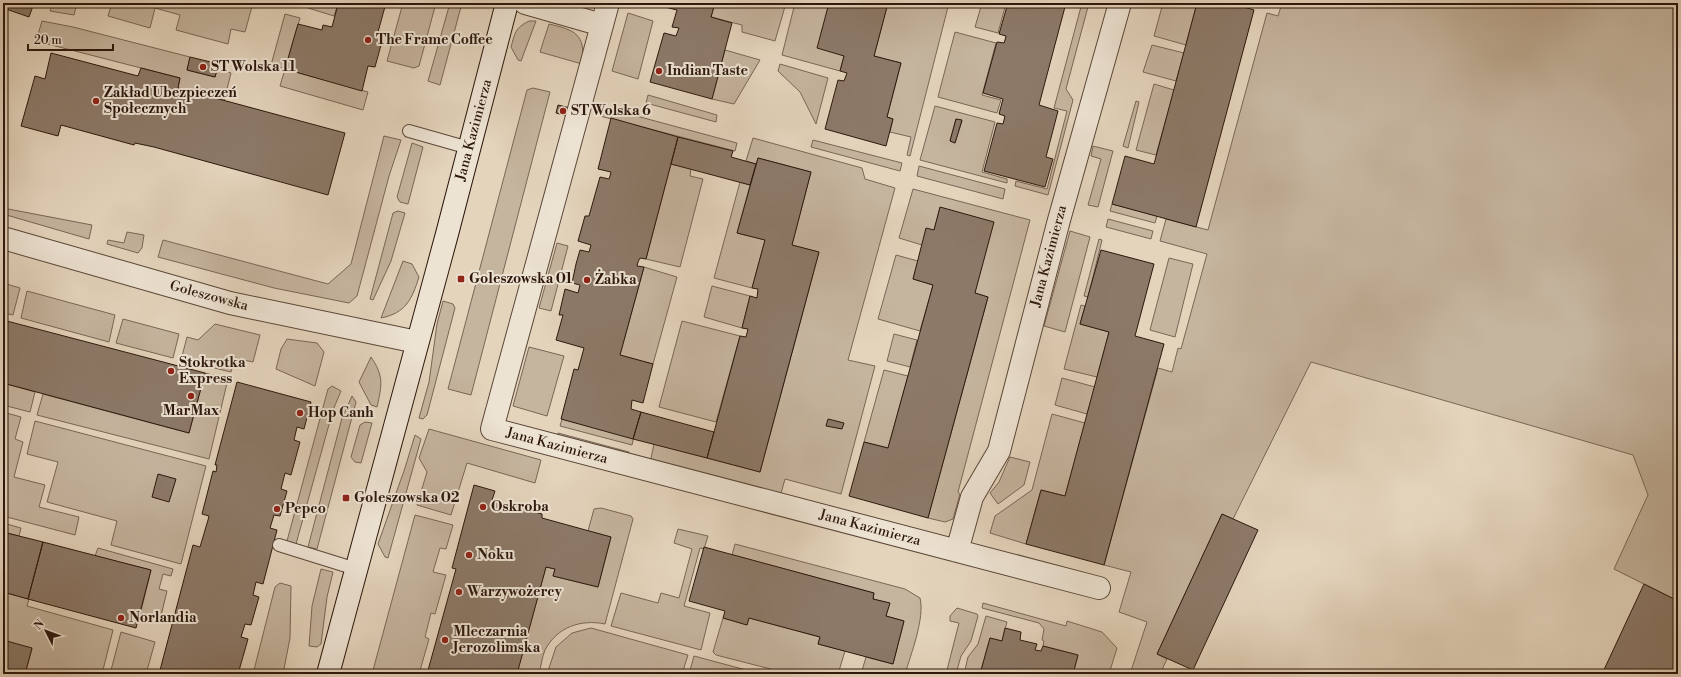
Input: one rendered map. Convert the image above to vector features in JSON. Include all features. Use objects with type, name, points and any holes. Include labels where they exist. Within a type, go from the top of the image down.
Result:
[{"type":"street","name":"Jana Kazimierza","points":[[328,674],[507,3]]},
{"type":"street","points":[[525,3],[602,25]]},
{"type":"street","name":"Jana Kazimierza","points":[[608,3],[492,429],[1099,588]]},
{"type":"street","name":"Jana Kazimierza","points":[[957,551],[972,497],[999,451],[1059,220],[1120,3]]},
{"type":"street","name":"Goleszowska","points":[[3,238],[230,303],[417,342]]},
{"type":"lane","points":[[409,131],[469,148]]},
{"type":"lane","points":[[279,545],[356,569]]},
{"type":"shaded area","points":[[53,3],[77,3],[74,15],[50,11]]},
{"type":"shaded area","points":[[112,3],[253,3],[245,32],[231,29],[228,44],[176,30],[180,15],[155,8],[150,28],[108,16]]},
{"type":"shaded area","points":[[309,3],[338,4],[334,16],[308,8]]},
{"type":"shaded area","points":[[403,3],[436,3],[419,66],[414,68],[387,61]]},
{"type":"shaded area","points":[[450,3],[462,3],[440,85],[428,81]]},
{"type":"shaded area","points":[[715,3],[786,3],[775,41],[742,32],[742,25],[711,17]]},
{"type":"shaded area","points":[[795,3],[829,3],[844,56],[840,71],[782,55]]},
{"type":"shaded area","points":[[888,3],[949,3],[910,156],[907,155],[911,137],[890,132],[893,119],[887,117],[901,63],[874,56]]},
{"type":"shaded area","points":[[982,3],[992,3],[1005,7],[998,33],[975,27]]},
{"type":"shaded area","points":[[1082,3],[1089,3],[1066,89],[1073,100],[1048,195],[1015,186],[1016,181],[1047,189],[1067,111],[1054,108]]},
{"type":"shaded area","points":[[1163,3],[1197,3],[1186,45],[1154,36]]},
{"type":"shaded area","points":[[1282,3],[1678,3],[1678,601],[1614,569],[1648,495],[1633,455],[1311,362],[1233,519],[1222,514],[1157,654],[1167,659],[1160,674],[1130,674],[1147,622],[1119,612],[1131,572],[1104,565],[1158,368],[1172,372],[1178,348],[1181,349],[1207,254],[1160,241],[1166,219],[1208,230],[1267,13],[1278,16]]},
{"type":"shaded area","points":[[628,13],[653,21],[638,79],[612,71]]},
{"type":"shaded area","points":[[285,14],[300,18],[285,69],[271,65]]},
{"type":"shaded area","points":[[42,21],[73,27],[190,57],[187,70],[215,77],[217,69],[231,73],[224,101],[178,88],[180,78],[36,41]]},
{"type":"shaded area","points":[[529,21],[536,21],[521,61],[518,60],[511,47],[516,31]]},
{"type":"shaded area","points":[[549,24],[572,31],[577,35],[582,46],[582,64],[540,52]]},
{"type":"shaded area","points":[[955,32],[996,43],[982,95],[1001,100],[997,113],[938,97]]},
{"type":"shaded area","points":[[1152,45],[1184,53],[1176,81],[1143,72]]},
{"type":"shaded area","points":[[725,50],[760,60],[734,104],[712,99]]},
{"type":"shaded area","points":[[780,64],[828,78],[816,124],[800,92],[778,71]]},
{"type":"shaded area","points":[[285,69],[368,92],[363,110],[280,86]]},
{"type":"shaded area","points":[[1154,84],[1174,90],[1156,155],[1136,150]]},
{"type":"shaded area","points":[[533,88],[550,92],[471,395],[448,389],[527,90]]},
{"type":"shaded area","points":[[648,95],[717,115],[716,122],[646,103]]},
{"type":"shaded area","points":[[1136,101],[1139,102],[1128,148],[1123,146]]},
{"type":"shaded area","points":[[935,106],[995,122],[982,172],[1007,179],[1007,183],[920,160]],"holes":[[[956,119],[962,121],[955,143],[950,141]]]},
{"type":"shaded area","points":[[603,107],[737,143],[735,151],[600,116]]},
{"type":"shaded area","points":[[384,136],[401,140],[389,176],[357,296],[349,303],[274,288],[158,257],[163,240],[328,284],[351,264]]},
{"type":"shaded area","points":[[753,138],[862,168],[865,179],[895,188],[848,360],[875,366],[841,494],[785,479],[780,497],[650,463],[654,444],[760,472],[819,252],[792,245],[811,172],[758,158],[756,164],[746,161]]},
{"type":"shaded area","points":[[813,140],[902,163],[900,171],[811,147]]},
{"type":"shaded area","points":[[412,143],[423,147],[408,204],[400,202],[397,197]]},
{"type":"shaded area","points":[[1093,146],[1113,151],[1098,207],[1088,205],[1101,159],[1091,156]]},
{"type":"shaded area","points":[[671,164],[691,169],[690,176],[703,179],[680,267],[646,259]]},
{"type":"shaded area","points":[[919,166],[1005,189],[1003,199],[917,176]]},
{"type":"shaded area","points":[[740,182],[750,185],[737,233],[765,240],[752,288],[714,278]]},
{"type":"shaded area","points":[[913,189],[1030,220],[958,492],[960,494],[953,519],[945,522],[928,518],[988,297],[975,293],[940,208],[934,230],[922,245],[899,238]]},
{"type":"shaded area","points":[[1112,204],[1157,216],[1155,223],[1110,211]]},
{"type":"shaded area","points":[[3,208],[92,225],[89,239],[3,214]]},
{"type":"shaded area","points":[[398,211],[405,213],[391,261],[373,300],[370,299],[393,213]]},
{"type":"shaded area","points":[[1108,219],[1153,231],[1151,239],[1106,227]]},
{"type":"shaded area","points":[[1070,231],[1090,237],[1065,332],[1044,326]]},
{"type":"shaded area","points":[[127,232],[144,235],[142,248],[138,253],[107,244],[108,240],[124,243]]},
{"type":"shaded area","points":[[1099,239],[1102,240],[1088,297],[1084,296]]},
{"type":"shaded area","points":[[557,243],[568,246],[551,311],[539,308]]},
{"type":"shaded area","points":[[896,255],[918,261],[913,279],[933,285],[920,331],[878,319]]},
{"type":"shaded area","points":[[1169,258],[1193,264],[1175,337],[1150,330]]},
{"type":"shaded area","points":[[403,261],[412,264],[419,277],[414,292],[407,304],[402,309],[390,316],[381,318]]},
{"type":"shaded area","points":[[644,267],[677,277],[653,364],[620,355]]},
{"type":"shaded area","points":[[3,283],[20,288],[13,315],[3,313]]},
{"type":"shaded area","points":[[712,286],[750,296],[742,328],[704,317]]},
{"type":"shaded area","points":[[27,291],[115,315],[109,342],[21,318]]},
{"type":"shaded area","points":[[443,301],[453,304],[455,308],[427,415],[423,419],[419,418],[429,382],[437,324]]},
{"type":"shaded area","points":[[1081,305],[1085,306],[1080,324],[1109,332],[1097,377],[1064,369]]},
{"type":"shaded area","points":[[123,319],[179,334],[173,358],[116,343]]},
{"type":"shaded area","points":[[682,321],[740,336],[716,422],[659,407]]},
{"type":"shaded area","points":[[215,324],[260,335],[253,362],[235,358],[231,372],[181,360],[187,337],[198,340]]},
{"type":"shaded area","points":[[894,334],[917,340],[910,367],[887,361]]},
{"type":"shaded area","points":[[287,339],[317,343],[324,352],[315,386],[276,369],[281,349]]},
{"type":"shaded area","points":[[529,347],[564,356],[547,416],[513,406]]},
{"type":"shaded area","points":[[371,357],[378,370],[381,381],[377,407],[371,405],[359,382]]},
{"type":"shaded area","points":[[884,370],[908,376],[888,448],[864,442]]},
{"type":"shaded area","points":[[205,373],[228,379],[209,459],[37,415],[43,394],[189,433]]},
{"type":"shaded area","points":[[1062,378],[1095,387],[1087,414],[1055,405]]},
{"type":"shaded area","points":[[3,383],[35,392],[30,412],[3,405]]},
{"type":"shaded area","points":[[332,386],[341,391],[333,410],[296,544],[287,541],[328,389]]},
{"type":"shaded area","points":[[352,396],[356,402],[317,549],[308,547],[342,418]]},
{"type":"shaded area","points":[[3,412],[21,417],[15,439],[23,442],[14,477],[45,485],[39,507],[79,517],[75,535],[3,516]]},
{"type":"shaded area","points":[[1052,414],[1085,423],[1065,496],[1041,490],[1026,544],[990,533],[995,516],[1032,490]]},
{"type":"shaded area","points":[[562,419],[634,436],[632,445],[560,426]]},
{"type":"shaded area","points":[[35,421],[206,466],[181,564],[111,545],[117,521],[47,502],[58,462],[27,454]]},
{"type":"shaded area","points":[[365,422],[372,423],[361,463],[355,462],[351,457],[360,425]]},
{"type":"shaded area","points":[[429,429],[541,460],[535,483],[467,463],[451,515],[417,505],[427,472],[419,458]]},
{"type":"shaded area","points":[[558,433],[629,452],[629,456],[557,437]]},
{"type":"shaded area","points":[[415,435],[421,439],[388,558],[385,557],[378,544]]},
{"type":"shaded area","points":[[1010,457],[1030,462],[1024,485],[998,504],[990,493],[999,482]]},
{"type":"shaded area","points":[[601,508],[631,516],[633,519],[605,624],[587,623],[570,626],[563,630],[550,642],[545,650],[539,674],[518,669],[546,567],[555,569],[553,576],[598,587],[611,537],[588,531],[594,509]]},
{"type":"shaded area","points":[[415,515],[453,525],[446,549],[440,548],[433,572],[446,575],[435,614],[431,613],[425,637],[429,639],[419,674],[372,674]]},
{"type":"shaded area","points":[[3,523],[21,528],[19,536],[3,532]]},
{"type":"shaded area","points":[[678,529],[708,536],[704,549],[700,548],[684,606],[710,613],[701,650],[611,626],[621,593],[658,603],[661,593],[679,598],[692,549],[674,543]]},
{"type":"shaded area","points":[[735,544],[905,589],[920,598],[921,616],[914,646],[905,674],[861,674],[866,657],[893,664],[904,621],[886,616],[889,603],[873,599],[874,593],[732,555]]},
{"type":"shaded area","points":[[98,548],[173,569],[171,576],[163,574],[159,589],[167,591],[160,620],[140,615],[151,570],[95,556]]},
{"type":"shaded area","points":[[321,569],[333,572],[327,597],[321,644],[317,647],[309,646],[312,606]]},
{"type":"shaded area","points":[[280,583],[291,586],[290,638],[283,674],[253,674],[275,587]]},
{"type":"shaded area","points":[[3,592],[29,599],[27,606],[113,630],[102,674],[25,674],[32,649],[3,640]]},
{"type":"shaded area","points":[[983,603],[1066,626],[1067,621],[1102,632],[1117,648],[1109,674],[1073,674],[1078,655],[1043,646],[1044,641],[1042,640],[1044,629],[1039,623],[982,608]]},
{"type":"shaded area","points":[[957,608],[977,614],[978,616],[971,641],[961,656],[956,674],[946,674],[959,623],[950,621],[950,616]]},
{"type":"shaded area","points":[[986,616],[1007,622],[1002,641],[990,638],[980,674],[964,674],[968,657],[978,644]]},
{"type":"shaded area","points":[[723,618],[747,625],[749,618],[820,637],[818,644],[845,651],[838,674],[790,674],[716,655],[713,652]]},
{"type":"shaded area","points":[[591,628],[688,655],[682,674],[547,674],[556,647],[572,633]]},
{"type":"shaded area","points":[[121,632],[155,642],[146,674],[110,674]]},
{"type":"shaded area","points":[[694,656],[761,674],[689,674]]},
{"type":"building","points":[[3,3],[34,3],[29,17],[3,8]]},
{"type":"building","points":[[334,3],[386,3],[378,32],[384,34],[375,67],[368,66],[362,91],[285,69],[298,24],[322,30],[323,25],[332,27],[338,4]]},
{"type":"building","points":[[649,3],[715,3],[711,17],[732,23],[712,99],[650,82],[664,33],[676,36],[679,28],[672,27],[677,10]]},
{"type":"building","points":[[829,3],[888,3],[874,56],[901,63],[887,117],[893,119],[886,146],[825,129],[838,80],[844,81],[847,73],[840,71],[844,56],[817,48]]},
{"type":"building","points":[[1014,3],[1066,3],[1039,105],[1058,111],[1046,157],[1053,159],[1045,187],[984,171],[997,123],[1003,124],[1005,116],[999,114],[1003,99],[983,93],[997,42],[1004,43],[1005,40],[1006,36],[999,34],[1007,6],[1013,8]]},
{"type":"building","points":[[1197,3],[1235,3],[1234,4],[1254,10],[1196,227],[1112,204],[1125,156],[1154,164]]},
{"type":"building","points":[[51,53],[138,76],[141,68],[180,78],[178,88],[345,133],[328,195],[154,147],[135,143],[134,145],[61,125],[58,136],[21,126],[35,76],[45,79]]},
{"type":"building","name":"ST Wolska 11","points":[[190,57],[219,64],[215,77],[187,70]]},
{"type":"building","name":"ST Wolska 6","points":[[558,105],[570,108],[568,116],[556,113]]},
{"type":"building","points":[[611,118],[678,137],[646,259],[640,258],[638,262],[637,266],[644,267],[620,355],[653,364],[643,403],[632,400],[631,409],[641,412],[633,439],[561,419],[574,369],[578,370],[584,348],[556,340],[563,315],[559,315],[565,289],[578,293],[580,285],[572,283],[576,264],[580,250],[589,252],[591,245],[578,241],[585,216],[589,216],[600,177],[609,179],[610,176],[611,172],[598,169]]},
{"type":"building","points":[[956,119],[962,120],[955,143],[950,141]]},
{"type":"building","points":[[678,137],[733,151],[731,157],[756,164],[750,185],[671,164]]},
{"type":"building","points":[[758,158],[811,172],[792,245],[819,252],[760,472],[707,458],[740,336],[746,337],[748,329],[742,328],[750,296],[757,298],[758,289],[752,288],[765,240],[737,233]]},
{"type":"building","points":[[940,207],[994,222],[975,293],[988,297],[928,518],[849,496],[864,442],[888,448],[933,285],[913,279],[926,228],[934,230]]},
{"type":"building","points":[[1101,250],[1154,264],[1135,336],[1164,344],[1104,565],[1026,544],[1041,490],[1065,496],[1109,332],[1080,324]]},
{"type":"building","points":[[3,320],[205,373],[189,433],[3,383]]},
{"type":"building","points":[[237,382],[311,402],[304,429],[297,427],[294,440],[300,442],[291,475],[285,473],[281,489],[287,491],[280,516],[274,515],[270,528],[277,530],[263,584],[256,582],[253,595],[259,597],[251,625],[245,624],[241,637],[248,639],[238,674],[159,674],[193,545],[200,547],[208,520],[209,516],[202,514],[213,471],[216,472],[217,465],[215,465]]},
{"type":"building","points":[[641,412],[714,432],[707,458],[633,439]]},
{"type":"building","points":[[828,419],[844,423],[842,429],[826,426]]},
{"type":"building","points":[[158,474],[176,479],[169,502],[152,497]]},
{"type":"building","points":[[474,485],[495,491],[492,500],[542,514],[542,518],[611,537],[598,587],[553,576],[555,569],[546,567],[517,674],[427,674],[456,569],[452,568]]},
{"type":"building","points":[[1222,514],[1258,530],[1193,670],[1157,654]]},
{"type":"building","points":[[3,532],[43,542],[28,599],[3,592]]},
{"type":"building","points":[[43,542],[151,570],[136,628],[28,599]]},
{"type":"building","points":[[704,547],[874,593],[873,599],[890,603],[886,616],[904,621],[893,664],[818,644],[820,637],[749,618],[747,625],[723,618],[725,611],[689,601]]},
{"type":"building","points":[[1644,584],[1678,601],[1678,674],[1602,674]]},
{"type":"building","points":[[1005,628],[1021,632],[1020,640],[1037,644],[1035,650],[1041,651],[1043,646],[1078,655],[1073,674],[980,674],[990,638],[1002,641]]},
{"type":"building","points":[[3,640],[32,648],[25,674],[14,674],[3,671]]},
{"type":"place","name":"The Frame Coffee","points":[[368,40]]},
{"type":"place","name":"ST Wolska 11","points":[[203,67]]},
{"type":"place","name":"Indian Taste","points":[[659,71]]},
{"type":"place","name":"Zakład Ubezpieczeń Społecznych","points":[[96,101]]},
{"type":"place","name":"ST Wolska 6","points":[[563,111]]},
{"type":"place","name":"Goleszowska 01","points":[[461,279]]},
{"type":"place","name":"Żabka","points":[[587,280]]},
{"type":"place","name":"Stokrotka Express","points":[[171,371]]},
{"type":"place","name":"MarMax","points":[[191,396]]},
{"type":"place","name":"Hop Canh","points":[[300,413]]},
{"type":"place","name":"Goleszowska 02","points":[[346,498]]},
{"type":"place","name":"Oskroba","points":[[483,507]]},
{"type":"place","name":"Pepco","points":[[277,509]]},
{"type":"place","name":"Noku","points":[[469,555]]},
{"type":"place","name":"Warzywożercy","points":[[459,592]]},
{"type":"place","name":"Norlandia","points":[[121,618]]},
{"type":"place","name":"Mleczarnia Jerozolimska","points":[[445,640]]}]
